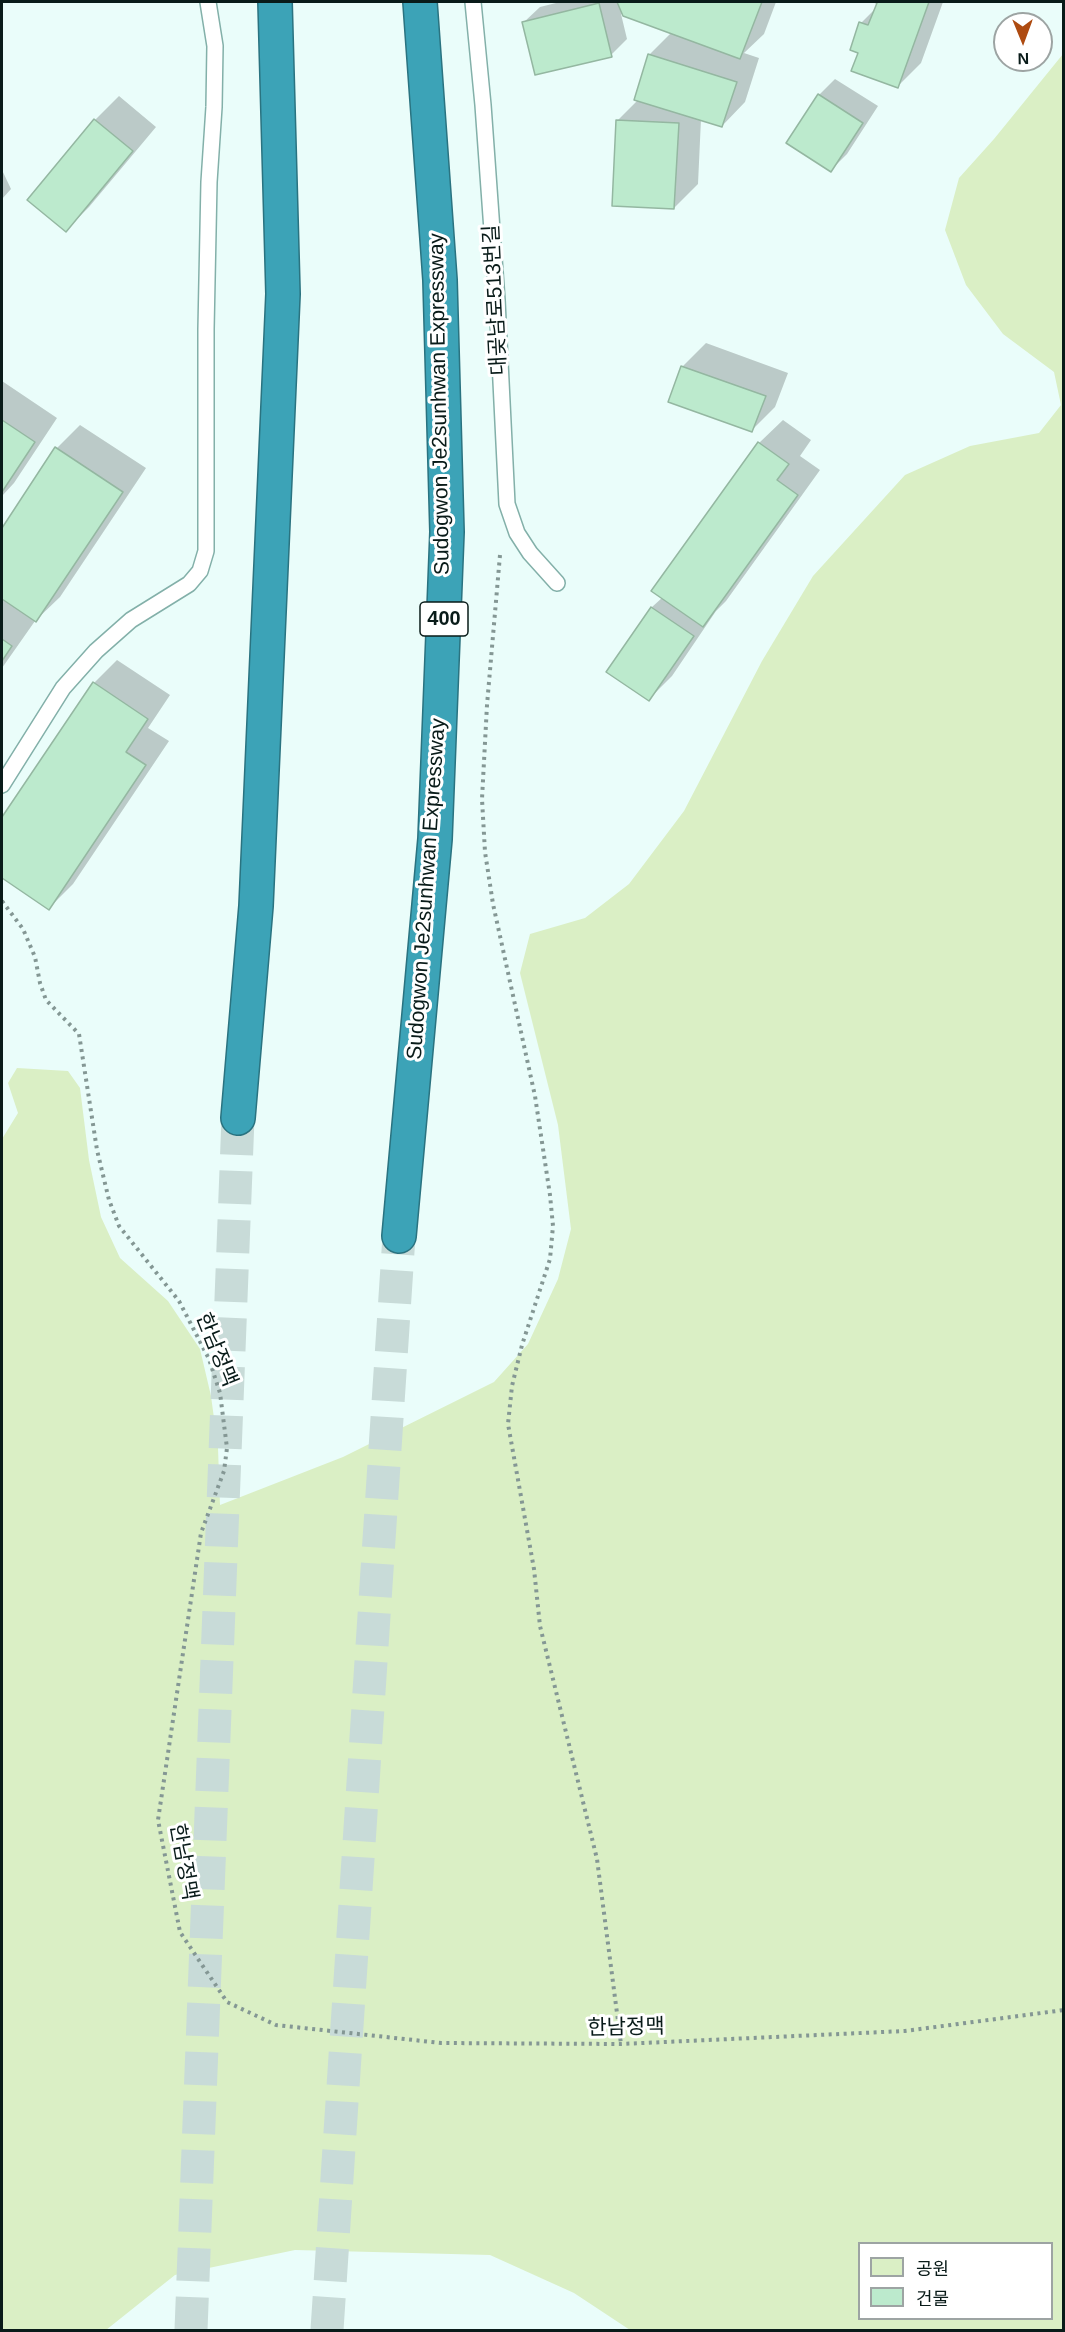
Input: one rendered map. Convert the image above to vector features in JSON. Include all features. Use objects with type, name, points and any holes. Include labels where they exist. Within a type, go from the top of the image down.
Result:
[{"type":"highway","points":[[238,1118],[256,906],[283,294],[275,2]]},
{"type":"highway","name":"Sudogwon Je2sunhwan Expressway","points":[[399,1236],[435,838],[447,532],[440,280],[420,2]]},
{"type":"lane","points":[[2,785],[63,688],[96,651],[131,620],[189,584],[200,571],[206,551],[207,249],[215,46],[208,2]]},
{"type":"lane","name":"대곶남로513번길","points":[[473,2],[497,289],[507,504],[518,532],[530,553],[557,582]]},
{"type":"path","points":[[507,504],[495,604],[487,705],[482,799],[485,852],[493,904],[535,1096],[553,1226],[550,1259],[522,1345],[508,1424],[534,1569],[540,1626],[597,1858],[621,2044]]},
{"type":"path","name":"한남정맥","points":[[2,901],[22,929],[35,957],[46,1000],[79,1034],[97,1150],[109,1200],[120,1226],[179,1301],[209,1359],[220,1393],[227,1448],[224,1472],[201,1533],[159,1820],[180,1932],[227,2002],[276,2025],[441,2043],[621,2044],[905,2031],[1064,2010]]},
{"type":"green space","points":[[1063,54],[1063,2330],[630,2330],[574,2293],[490,2255],[295,2250],[175,2275],[106,2330],[2,2330],[2,1139],[18,1113],[8,1083],[17,1068],[68,1071],[80,1088],[89,1160],[101,1217],[120,1258],[168,1301],[200,1349],[211,1396],[218,1448],[220,1505],[343,1457],[494,1382],[528,1344],[558,1279],[571,1229],[558,1125],[520,973],[530,934],[585,918],[629,884],[684,811],[762,661],[813,576],[905,475],[970,446],[1039,433],[1061,405],[1054,372],[1003,334],[966,285],[945,230],[959,178],[1048,72],[1053,72],[1053,66]]},
{"type":"building","points":[[617,2],[762,2],[740,59],[623,16]]},
{"type":"building","points":[[874,2],[929,2],[898,88],[851,71],[858,53],[850,50],[859,22],[868,25],[877,3]]},
{"type":"building","points":[[599,3],[612,57],[535,75],[522,22]]},
{"type":"building","points":[[648,54],[737,82],[722,127],[634,100]]},
{"type":"building","points":[[818,94],[863,123],[831,172],[786,143]]},
{"type":"building","points":[[94,119],[133,151],[66,232],[27,200]]},
{"type":"building","points":[[616,120],[679,123],[674,209],[612,206]]},
{"type":"building","points":[[681,366],[766,396],[752,432],[668,402]]},
{"type":"building","points":[[2,420],[35,442],[2,492]]},
{"type":"building","points":[[758,442],[789,464],[777,480],[798,495],[703,627],[651,591]]},
{"type":"building","points":[[55,447],[123,492],[36,622],[2,599],[2,528]]},
{"type":"building","points":[[651,607],[694,636],[649,701],[606,672]]},
{"type":"building","points":[[2,639],[12,646],[2,661]]},
{"type":"building","points":[[93,682],[148,719],[126,752],[146,765],[49,910],[2,878],[2,817]]},
{"type":"tunnel","points":[[191,2330],[238,1118]]},
{"type":"tunnel","points":[[327,2330],[399,1236]]}]
